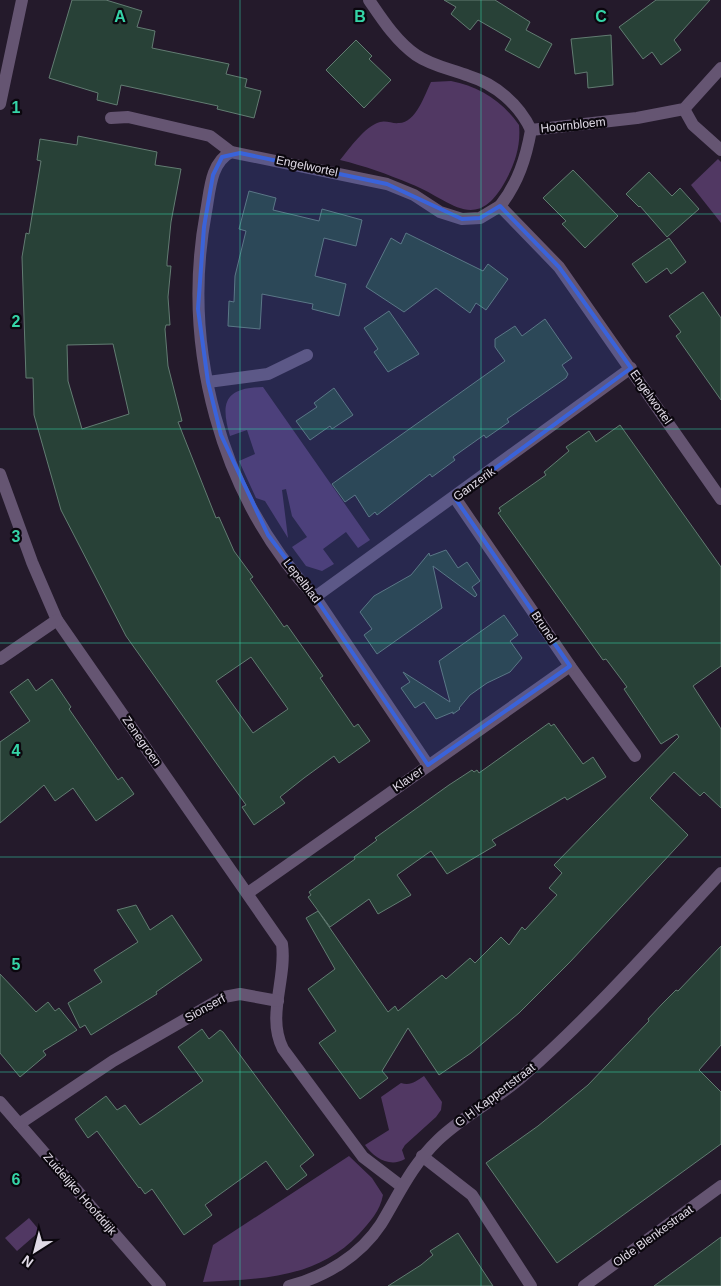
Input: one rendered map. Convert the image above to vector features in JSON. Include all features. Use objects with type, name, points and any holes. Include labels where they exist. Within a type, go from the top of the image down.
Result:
[{"type":"street","points":[[1,100],[22,0]]},
{"type":"street","name":"Hoornbloem","points":[[369,0],[390,30],[415,54],[434,65],[471,76],[490,85],[524,116],[530,130],[637,118],[684,109]]},
{"type":"street","points":[[721,68],[684,109],[693,125],[721,150]]},
{"type":"street","name":"Engelwortel","points":[[111,118],[128,117],[210,136],[231,152],[387,184],[408,192],[440,212],[462,219],[480,218],[500,206],[511,192],[524,163],[530,130]]},
{"type":"street","name":"Lepelblad","points":[[231,152],[222,157],[213,175],[204,227],[198,309],[213,409],[231,461],[256,515],[295,575],[315,596],[428,765]]},
{"type":"street","name":"Engelwortel","points":[[500,206],[559,267],[721,499]]},
{"type":"street","points":[[208,382],[268,374],[307,355]]},
{"type":"street","name":"Ganzerik","points":[[315,596],[455,498],[631,368]]},
{"type":"street","name":"Zenegroen","points":[[0,474],[29,554],[57,620],[282,944],[284,958],[278,1000]]},
{"type":"street","name":"Brunel","points":[[455,498],[570,666],[635,756]]},
{"type":"street","points":[[0,659],[57,620]]},
{"type":"street","name":"Klaver","points":[[248,893],[570,666]]},
{"type":"street","name":"G H Kappertstraat","points":[[289,1286],[313,1278],[341,1264],[366,1243],[380,1226],[401,1186],[422,1156],[457,1123],[521,1078],[579,1023],[721,873]]},
{"type":"street","name":"Sionserf","points":[[19,1124],[113,1061],[224,997],[240,994],[278,1000]]},
{"type":"street","points":[[278,1000],[275,1026],[277,1038],[283,1049],[362,1157],[401,1186]]},
{"type":"street","name":"Zuidelijke Hoofddijk","points":[[0,1102],[160,1286]]},
{"type":"street","points":[[422,1156],[472,1195],[531,1286]]},
{"type":"street","name":"Olde Blenkestraat","points":[[584,1286],[721,1186]]},
{"type":"highlighted area","points":[[240,153],[387,184],[462,219],[480,218],[500,206],[559,267],[631,368],[455,498],[570,666],[428,765],[315,597],[268,535],[221,435],[208,382],[198,309],[204,227],[213,175],[222,157]]},
{"type":"shaded area","points":[[451,81],[461,83],[489,96],[506,109],[519,125],[517,154],[512,167],[495,197],[484,206],[473,210],[462,209],[402,180],[340,160],[368,128],[382,122],[405,122],[410,118],[419,107],[431,82]]},
{"type":"shaded area","points":[[718,159],[721,162],[721,223],[691,185]]},
{"type":"shaded area","points":[[263,387],[370,540],[358,548],[346,532],[323,549],[334,564],[322,571],[306,566],[292,547],[307,537],[292,516],[286,489],[282,490],[288,538],[265,501],[256,498],[239,461],[255,454],[247,430],[230,436],[226,414],[228,399],[240,390]]},
{"type":"shaded area","points":[[424,1076],[442,1102],[441,1110],[436,1117],[405,1145],[402,1150],[405,1159],[399,1162],[388,1162],[378,1158],[365,1145],[389,1130],[381,1097],[401,1083],[411,1083]]},
{"type":"shaded area","points":[[349,1156],[372,1178],[383,1195],[380,1206],[371,1221],[343,1249],[325,1260],[287,1274],[246,1280],[203,1282],[213,1245]]},
{"type":"shaded area","points":[[29,1218],[40,1231],[17,1251],[5,1238]]},
{"type":"building","points":[[72,0],[106,0],[142,11],[137,27],[155,31],[152,48],[229,64],[226,74],[247,79],[245,87],[261,91],[254,118],[217,109],[218,106],[121,85],[117,105],[97,100],[98,93],[49,78]]},
{"type":"building","points":[[444,0],[495,0],[530,22],[526,30],[552,44],[539,68],[505,50],[511,39],[478,20],[470,30],[451,14],[456,7]]},
{"type":"building","points":[[656,0],[710,0],[674,40],[681,50],[661,65],[652,52],[643,59],[619,27]]},
{"type":"building","points":[[611,35],[613,85],[588,88],[587,72],[575,74],[571,39]]},
{"type":"building","points":[[356,40],[372,56],[369,59],[391,80],[364,108],[326,70]]},
{"type":"building","points":[[78,136],[157,152],[155,165],[181,169],[171,222],[167,262],[167,266],[171,266],[168,297],[170,325],[166,325],[165,329],[168,366],[182,421],[178,422],[216,518],[219,517],[234,551],[253,577],[250,579],[284,627],[287,625],[323,676],[320,678],[354,727],[358,724],[370,741],[339,763],[334,756],[280,797],[285,803],[254,825],[242,807],[246,805],[126,636],[61,510],[34,415],[33,378],[26,378],[22,257],[26,233],[29,234],[41,161],[37,160],[40,139],[77,145]],"holes":[[[113,344],[129,414],[82,429],[68,381],[67,345]],[[251,657],[288,709],[253,733],[216,681]]]},
{"type":"building","points":[[573,170],[618,216],[585,248],[562,224],[566,221],[543,198]]},
{"type":"building","points":[[649,172],[672,196],[680,188],[699,209],[667,237],[640,206],[626,194]]},
{"type":"building","points":[[249,191],[276,198],[273,210],[319,221],[322,209],[362,220],[356,246],[324,238],[315,276],[346,284],[339,316],[312,309],[313,304],[262,294],[260,329],[228,326],[229,301],[234,302],[235,276],[246,231],[239,229]]},
{"type":"building","points":[[406,233],[483,271],[488,264],[508,279],[486,310],[476,303],[470,313],[436,288],[404,312],[366,287],[391,238],[401,244]]},
{"type":"building","points":[[669,238],[686,262],[671,274],[667,268],[646,283],[632,264]]},
{"type":"building","points":[[703,292],[721,318],[721,400],[676,336],[681,332],[669,316]]},
{"type":"building","points":[[389,311],[419,354],[388,372],[374,352],[378,349],[364,328]]},
{"type":"building","points":[[545,319],[572,358],[562,365],[568,374],[566,378],[507,419],[509,422],[486,438],[484,435],[453,457],[455,460],[432,477],[430,474],[377,515],[375,512],[369,517],[355,495],[345,502],[332,484],[505,361],[495,347],[495,339],[515,326],[522,336]]},
{"type":"building","points":[[334,388],[353,415],[332,429],[330,426],[310,440],[296,421],[317,407],[314,403]]},
{"type":"building","points":[[620,425],[721,567],[721,666],[693,686],[721,729],[721,808],[704,792],[700,796],[674,772],[650,798],[688,835],[570,962],[519,1013],[471,1053],[439,1075],[408,1028],[382,1071],[388,1078],[360,1099],[319,1043],[336,1031],[308,989],[335,969],[306,918],[318,911],[388,1012],[395,1006],[398,1011],[442,975],[446,979],[470,958],[475,963],[501,937],[509,945],[522,927],[525,930],[557,895],[549,888],[562,873],[554,865],[679,737],[677,734],[661,744],[624,689],[627,687],[606,659],[603,660],[498,513],[501,511],[499,508],[546,475],[544,472],[569,451],[566,447],[589,431],[596,442]]},
{"type":"building","points":[[446,550],[458,568],[467,562],[480,581],[472,587],[477,595],[475,597],[433,566],[442,608],[377,654],[364,635],[372,629],[360,612],[374,596],[411,575],[429,553],[430,556]]},
{"type":"building","points":[[504,615],[518,635],[510,641],[522,658],[510,672],[487,683],[470,695],[460,709],[453,714],[453,712],[436,719],[424,702],[415,708],[401,688],[410,682],[403,672],[450,702],[439,661]]},
{"type":"building","points":[[28,679],[36,691],[52,679],[71,707],[69,709],[118,780],[122,777],[134,794],[96,821],[73,788],[55,801],[44,785],[0,823],[0,742],[30,721],[10,692]]},
{"type":"building","points":[[549,723],[551,726],[554,724],[583,764],[593,757],[606,777],[567,800],[565,797],[492,840],[496,845],[447,874],[431,851],[397,875],[411,895],[378,914],[369,899],[330,927],[308,897],[311,895],[309,892],[355,859],[354,857],[377,840],[375,838],[449,785],[472,770],[474,772],[477,770],[479,773]]},
{"type":"building","points":[[136,905],[150,930],[172,915],[202,960],[156,992],[157,994],[91,1035],[85,1025],[80,1028],[68,1003],[102,982],[94,970],[138,942],[117,910]]},
{"type":"building","points":[[721,946],[721,1045],[699,1070],[721,1092],[721,1144],[557,1263],[486,1163],[538,1126],[588,1085],[649,1021],[648,1019],[662,1004],[676,990],[678,991]]},
{"type":"building","points":[[0,974],[36,1012],[48,1002],[55,1011],[59,1008],[77,1030],[43,1051],[46,1055],[20,1077],[0,1053]]},
{"type":"building","points":[[202,1029],[209,1039],[220,1030],[223,1032],[314,1155],[300,1166],[307,1175],[287,1190],[266,1161],[205,1205],[212,1215],[184,1235],[152,1189],[145,1194],[97,1131],[88,1138],[75,1119],[106,1096],[117,1110],[125,1105],[140,1125],[203,1081],[178,1047]]},
{"type":"building","points":[[458,1233],[493,1286],[388,1286],[421,1265],[433,1255],[430,1251]]},
{"type":"building","points":[[721,1237],[721,1286],[654,1286],[698,1254]]}]
